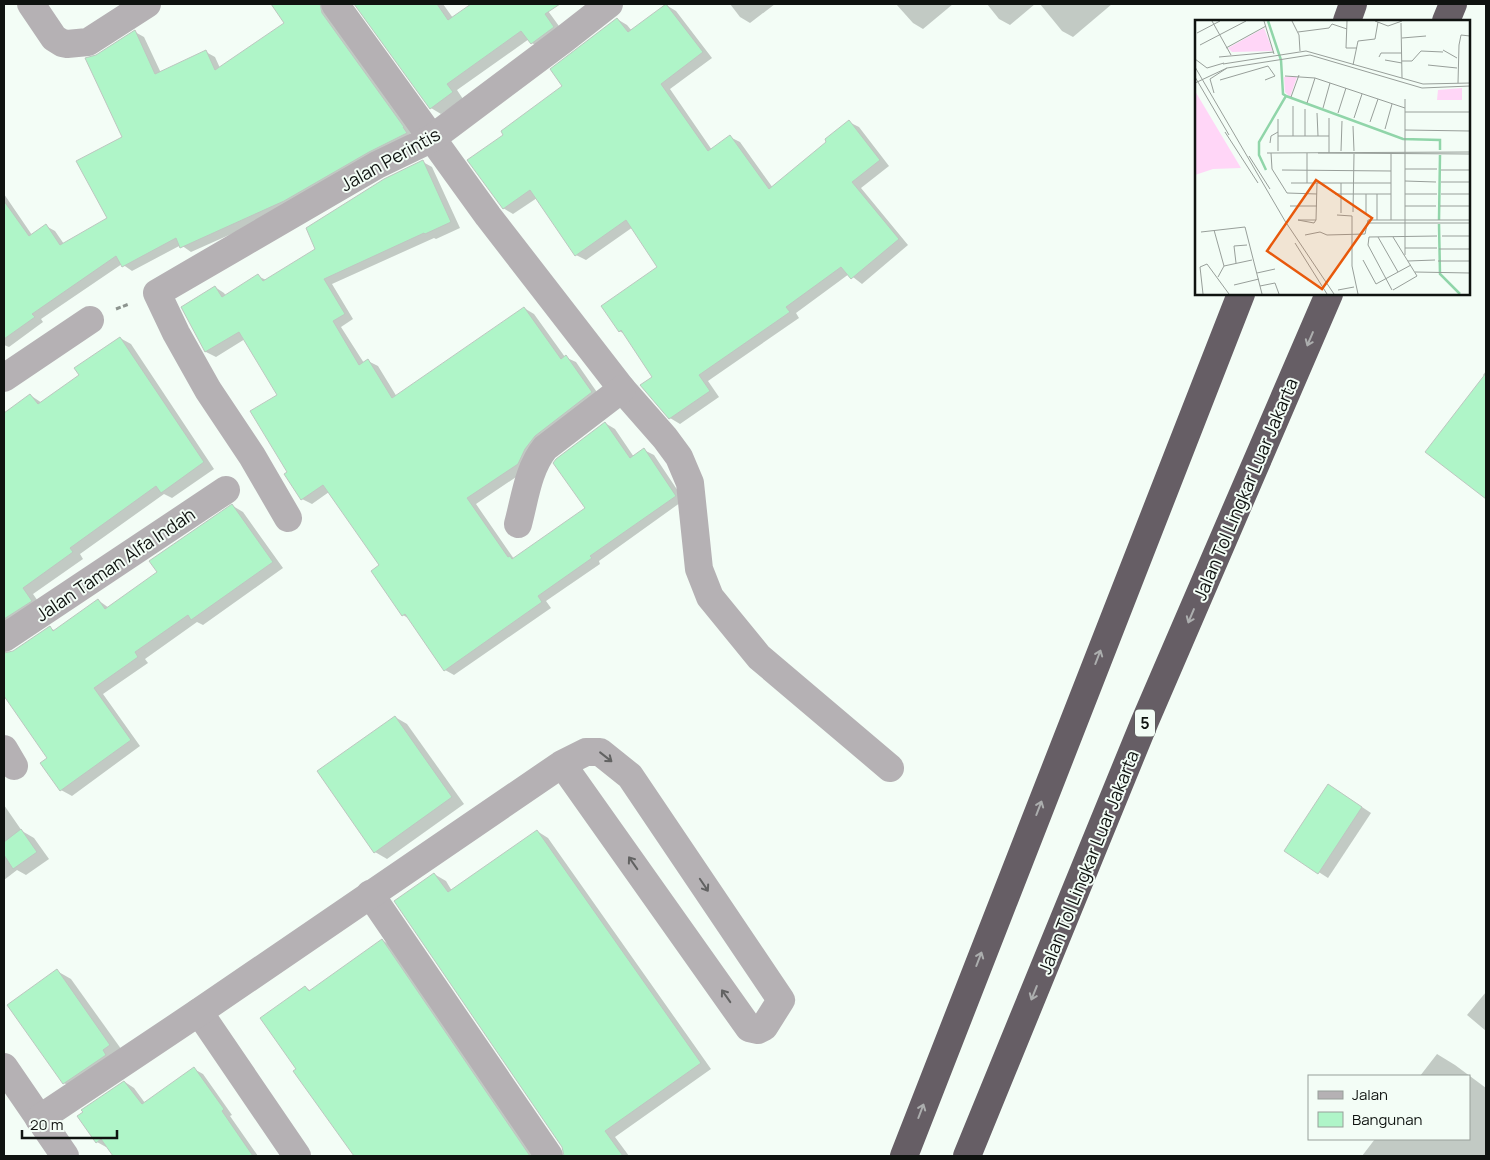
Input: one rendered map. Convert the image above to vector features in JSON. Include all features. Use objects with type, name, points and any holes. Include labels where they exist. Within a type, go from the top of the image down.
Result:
[{"type":"highway","points":[[1347,20],[1354,4]]},
{"type":"highway","points":[[1446,20],[1453,4]]},
{"type":"highway","points":[[904,1156],[1241,295]]},
{"type":"highway","name":"Jalan Tol Lingkar Luar Jakarta","points":[[967,1156],[1145,721],[1329,295]]},
{"type":"street","points":[[31,4],[54,38],[62,43],[78,44],[88,42],[109,14],[147,4]]},
{"type":"street","points":[[335,4],[488,216],[622,389],[679,457],[690,483],[699,569],[710,597],[759,656],[859,744],[890,768]]},
{"type":"street","name":"Jalan Perintis","points":[[158,292],[377,165],[431,139],[609,4]]},
{"type":"street","points":[[158,292],[176,333],[208,390],[252,456],[288,518]]},
{"type":"street","points":[[4,378],[90,320]]},
{"type":"street","points":[[518,524],[532,471],[538,457],[545,448],[622,389]]},
{"type":"street","name":"Jalan Taman Alfa Indah","points":[[4,638],[226,490]]},
{"type":"street","points":[[39,1119],[562,764],[586,752],[600,752],[630,776],[781,1000],[764,1027],[758,1030],[749,1028],[562,764]]},
{"type":"street","points":[[370,894],[549,1156]]},
{"type":"street","points":[[199,1012],[297,1156]]},
{"type":"street","points":[[4,1067],[65,1156]]},
{"type":"path","points":[[90,320],[158,292]]},
{"type":"building","points":[[271,4],[320,4],[322,13],[407,133],[369,152],[284,201],[180,248],[176,238],[122,267],[116,256],[32,314],[35,317],[4,339],[4,201],[29,236],[46,224],[60,245],[107,218],[76,161],[122,137],[85,58],[96,55],[135,30],[155,74],[206,50],[215,70],[284,23]]},
{"type":"building","points":[[354,4],[437,4],[448,20],[471,4],[560,4],[545,14],[554,27],[531,44],[521,31],[447,84],[453,92],[430,109]]},
{"type":"building","points":[[666,4],[703,52],[661,84],[708,151],[730,135],[769,189],[826,142],[825,139],[849,120],[880,160],[852,182],[899,239],[851,279],[841,267],[786,307],[790,312],[699,375],[710,391],[669,419],[640,385],[652,377],[621,330],[619,332],[601,306],[657,267],[626,220],[575,256],[530,190],[503,209],[467,160],[503,135],[501,131],[562,86],[550,69],[617,18],[628,32]]},
{"type":"building","points":[[423,160],[451,222],[324,279],[345,314],[333,321],[359,365],[368,359],[392,398],[524,307],[561,359],[566,355],[592,392],[535,436],[525,449],[518,464],[467,498],[508,557],[510,556],[512,559],[585,508],[553,463],[605,422],[630,458],[644,448],[676,496],[590,556],[592,558],[538,596],[542,602],[444,671],[405,614],[402,616],[371,571],[379,565],[323,485],[301,500],[284,474],[287,472],[250,411],[277,395],[239,332],[205,352],[181,307],[215,286],[222,297],[258,274],[263,281],[315,249],[306,228],[384,179]]},
{"type":"building","points":[[120,337],[204,462],[161,493],[156,486],[70,548],[73,552],[23,588],[32,601],[4,619],[4,413],[30,394],[38,404],[79,375],[74,368]]},
{"type":"building","points":[[1486,373],[1486,499],[1425,452]]},
{"type":"building","points":[[232,504],[273,562],[191,620],[188,615],[135,652],[138,657],[94,688],[131,740],[60,791],[40,763],[47,758],[4,696],[4,653],[13,651],[50,626],[53,631],[98,599],[105,609],[157,572],[149,561]]},
{"type":"building","points":[[395,716],[452,797],[374,853],[317,771]]},
{"type":"building","points":[[1328,784],[1362,807],[1318,874],[1284,851]]},
{"type":"building","points":[[21,829],[37,852],[13,869],[4,855],[4,842]]},
{"type":"building","points":[[537,830],[701,1063],[605,1131],[623,1156],[564,1156],[562,1147],[394,901],[434,873],[448,892]]},
{"type":"building","points":[[382,939],[530,1156],[354,1156],[293,1071],[296,1069],[260,1018],[305,986],[309,991]]},
{"type":"building","points":[[57,969],[110,1045],[103,1050],[106,1055],[63,1084],[7,1005]]},
{"type":"building","points":[[194,1067],[224,1109],[222,1111],[253,1156],[113,1156],[101,1139],[96,1143],[77,1116],[83,1112],[81,1110],[124,1081],[142,1104]]}]
